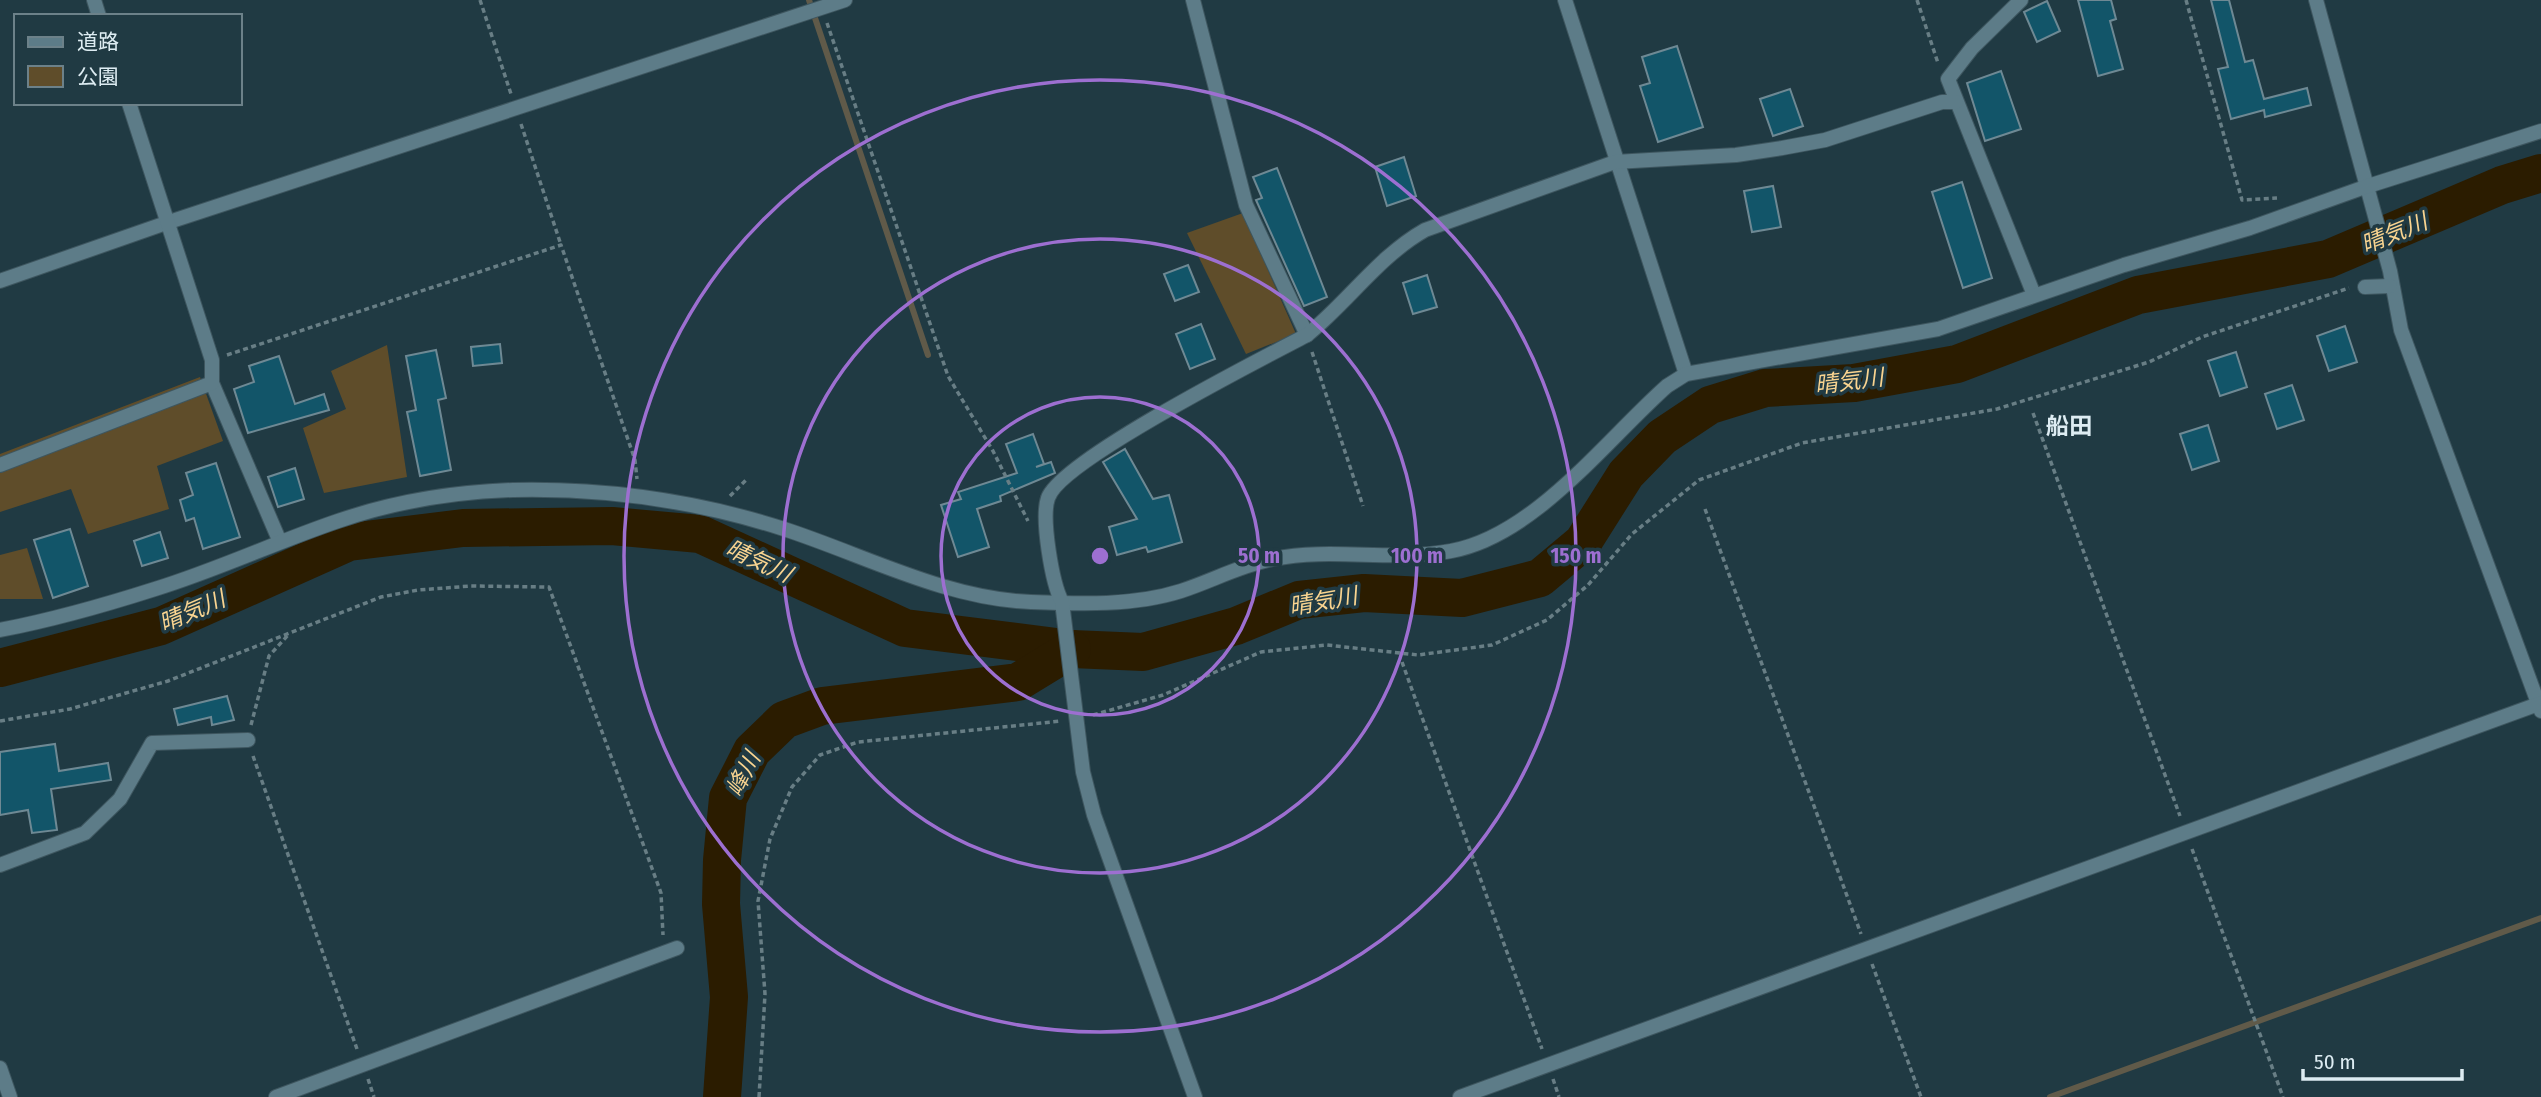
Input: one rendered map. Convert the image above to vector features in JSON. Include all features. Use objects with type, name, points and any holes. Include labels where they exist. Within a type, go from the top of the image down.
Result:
[{"type":"street","points":[[0,281],[169,222],[845,0]]},
{"type":"street","points":[[1193,0],[1246,205],[1307,335]]},
{"type":"street","points":[[1565,0],[1615,162],[1686,374]]},
{"type":"street","points":[[2021,0],[1972,48],[1948,79],[2034,295]]},
{"type":"street","points":[[1460,1097],[2540,707],[2401,330],[2390,278],[2316,0]]},
{"type":"street","points":[[1195,1097],[1094,815],[1083,772],[1063,609],[1056,590],[1049,536],[1048,498],[1060,479],[1109,446],[1307,335],[1328,318],[1400,244],[1425,230],[1572,174],[1615,162],[1736,155],[1782,148],[1825,140],[1942,102],[1956,102]]},
{"type":"street","points":[[130,105],[212,360],[212,383],[280,542]]},
{"type":"street","points":[[0,630],[156,589],[342,519],[455,495],[569,490],[640,496],[716,510],[781,528],[944,586],[1063,609],[1120,603],[1178,592],[1273,559],[1310,554],[1412,555],[1453,551],[1485,541],[1517,524],[1546,501],[1633,416],[1667,386],[1686,374],[1938,329],[2034,295],[2250,228],[2365,187],[2541,131]]},
{"type":"street","points":[[2365,286],[2390,278]]},
{"type":"street","points":[[0,465],[212,383]]},
{"type":"street","points":[[0,865],[85,833],[120,799],[152,743],[248,740]]},
{"type":"street","points":[[276,1097],[670,950]]},
{"type":"street","points":[[0,1068],[10,1097]]},
{"type":"path","points":[[1917,0],[1940,66],[1948,79]]},
{"type":"path","points":[[2186,0],[2242,200],[2280,198]]},
{"type":"path","points":[[822,8],[948,376],[993,451],[1030,526],[1049,536]]},
{"type":"path","points":[[212,360],[561,245],[635,460],[640,496]]},
{"type":"path","points":[[759,1097],[765,994],[758,901],[770,839],[792,787],[820,755],[858,742],[1076,719],[1163,695],[1261,652],[1327,645],[1418,655],[1492,645],[1547,620],[1588,585],[1632,534],[1699,480],[1802,443],[1997,409],[2149,362],[2202,337],[2341,288],[2365,286]]},
{"type":"path","points":[[1307,335],[1363,506]]},
{"type":"path","points":[[2034,413],[2283,1097]]},
{"type":"path","points":[[1705,509],[1921,1097]]},
{"type":"path","points":[[0,721],[69,709],[168,681],[381,597],[418,590],[471,586],[550,586],[661,893],[670,950]]},
{"type":"path","points":[[289,634],[269,656],[248,740],[363,1065]]},
{"type":"path","points":[[1402,662],[1559,1097]]},
{"type":"green space","points":[[1243,213],[1296,334],[1246,354],[1187,233]]},
{"type":"green space","points":[[387,345],[407,477],[324,493],[303,428],[346,409],[331,371]]},
{"type":"green space","points":[[200,377],[223,441],[157,466],[169,509],[88,534],[71,489],[0,512],[0,454]]},
{"type":"green space","points":[[27,548],[43,599],[0,599],[0,555]]},
{"type":"building","points":[[2078,0],[2111,0],[2116,19],[2110,21],[2123,69],[2098,76]]},
{"type":"building","points":[[2211,0],[2229,0],[2245,62],[2253,60],[2264,99],[2307,88],[2311,105],[2265,117],[2264,110],[2231,119],[2218,69],[2228,67]]},
{"type":"building","points":[[2047,1],[2060,31],[2037,42],[2024,12]]},
{"type":"building","points":[[1677,46],[1703,127],[1658,142],[1640,86],[1650,83],[1642,57]]},
{"type":"building","points":[[2001,71],[2021,129],[1985,141],[1967,83]]},
{"type":"building","points":[[1790,89],[1803,126],[1773,136],[1760,99]]},
{"type":"building","points":[[1404,157],[1416,196],[1387,206],[1375,167]]},
{"type":"building","points":[[1277,168],[1327,297],[1304,306],[1256,200],[1262,198],[1253,177]]},
{"type":"building","points":[[1962,182],[1992,278],[1963,288],[1932,192]]},
{"type":"building","points":[[1773,186],[1781,227],[1752,232],[1744,191]]},
{"type":"building","points":[[1188,265],[1199,292],[1175,301],[1164,274]]},
{"type":"building","points":[[1427,275],[1437,307],[1413,314],[1403,283]]},
{"type":"building","points":[[1201,324],[1215,359],[1190,369],[1176,334]]},
{"type":"building","points":[[2345,326],[2357,362],[2329,371],[2317,336]]},
{"type":"building","points":[[500,344],[502,363],[473,366],[471,347]]},
{"type":"building","points":[[436,350],[446,398],[438,400],[451,470],[420,476],[407,412],[416,410],[406,356]]},
{"type":"building","points":[[2236,352],[2247,387],[2220,396],[2208,361]]},
{"type":"building","points":[[279,356],[295,404],[324,394],[329,410],[248,433],[234,389],[254,382],[249,366]]},
{"type":"building","points":[[2292,385],[2304,420],[2277,429],[2265,394]]},
{"type":"building","points":[[2208,425],[2219,461],[2192,470],[2180,434]]},
{"type":"building","points":[[1033,434],[1044,464],[1036,467],[1051,462],[1055,473],[1000,496],[1001,501],[977,509],[989,547],[958,557],[941,505],[961,499],[958,492],[1017,473],[1006,444]]},
{"type":"building","points":[[1125,449],[1153,499],[1169,495],[1182,542],[1148,552],[1146,547],[1117,555],[1109,527],[1137,519],[1103,462]]},
{"type":"building","points":[[216,463],[240,537],[203,549],[194,518],[186,521],[180,500],[193,495],[186,473]]},
{"type":"building","points":[[295,468],[304,499],[278,507],[268,477]]},
{"type":"building","points":[[70,529],[88,586],[53,598],[34,540]]},
{"type":"building","points":[[160,532],[168,558],[142,566],[134,541]]},
{"type":"building","points":[[227,696],[234,720],[212,725],[211,717],[178,725],[174,709]]},
{"type":"building","points":[[55,744],[59,771],[108,763],[111,780],[51,789],[57,830],[32,833],[28,810],[0,815],[0,752]]},
{"type":"waterway","points":[[815,18],[928,355]]},
{"type":"waterway","name":"晴気川","points":[[0,668],[161,626],[349,542],[463,528],[612,526],[700,534],[905,628],[1072,649],[1143,652],[1236,626],[1299,600],[1364,593],[1462,598],[1540,578],[1583,542],[1626,474],[1662,437],[1710,405],[1765,388],[1854,383],[1957,364],[2138,295],[2328,259],[2502,185],[2541,173]]},
{"type":"waterway","name":"峰川","points":[[722,1097],[729,997],[721,904],[722,860],[728,798],[752,751],[784,720],[822,706],[1018,682],[1072,649]]},
{"type":"waterway","points":[[2050,1097],[2541,918]]},
{"type":"district","name":"船田","points":[[2069,426]]}]
